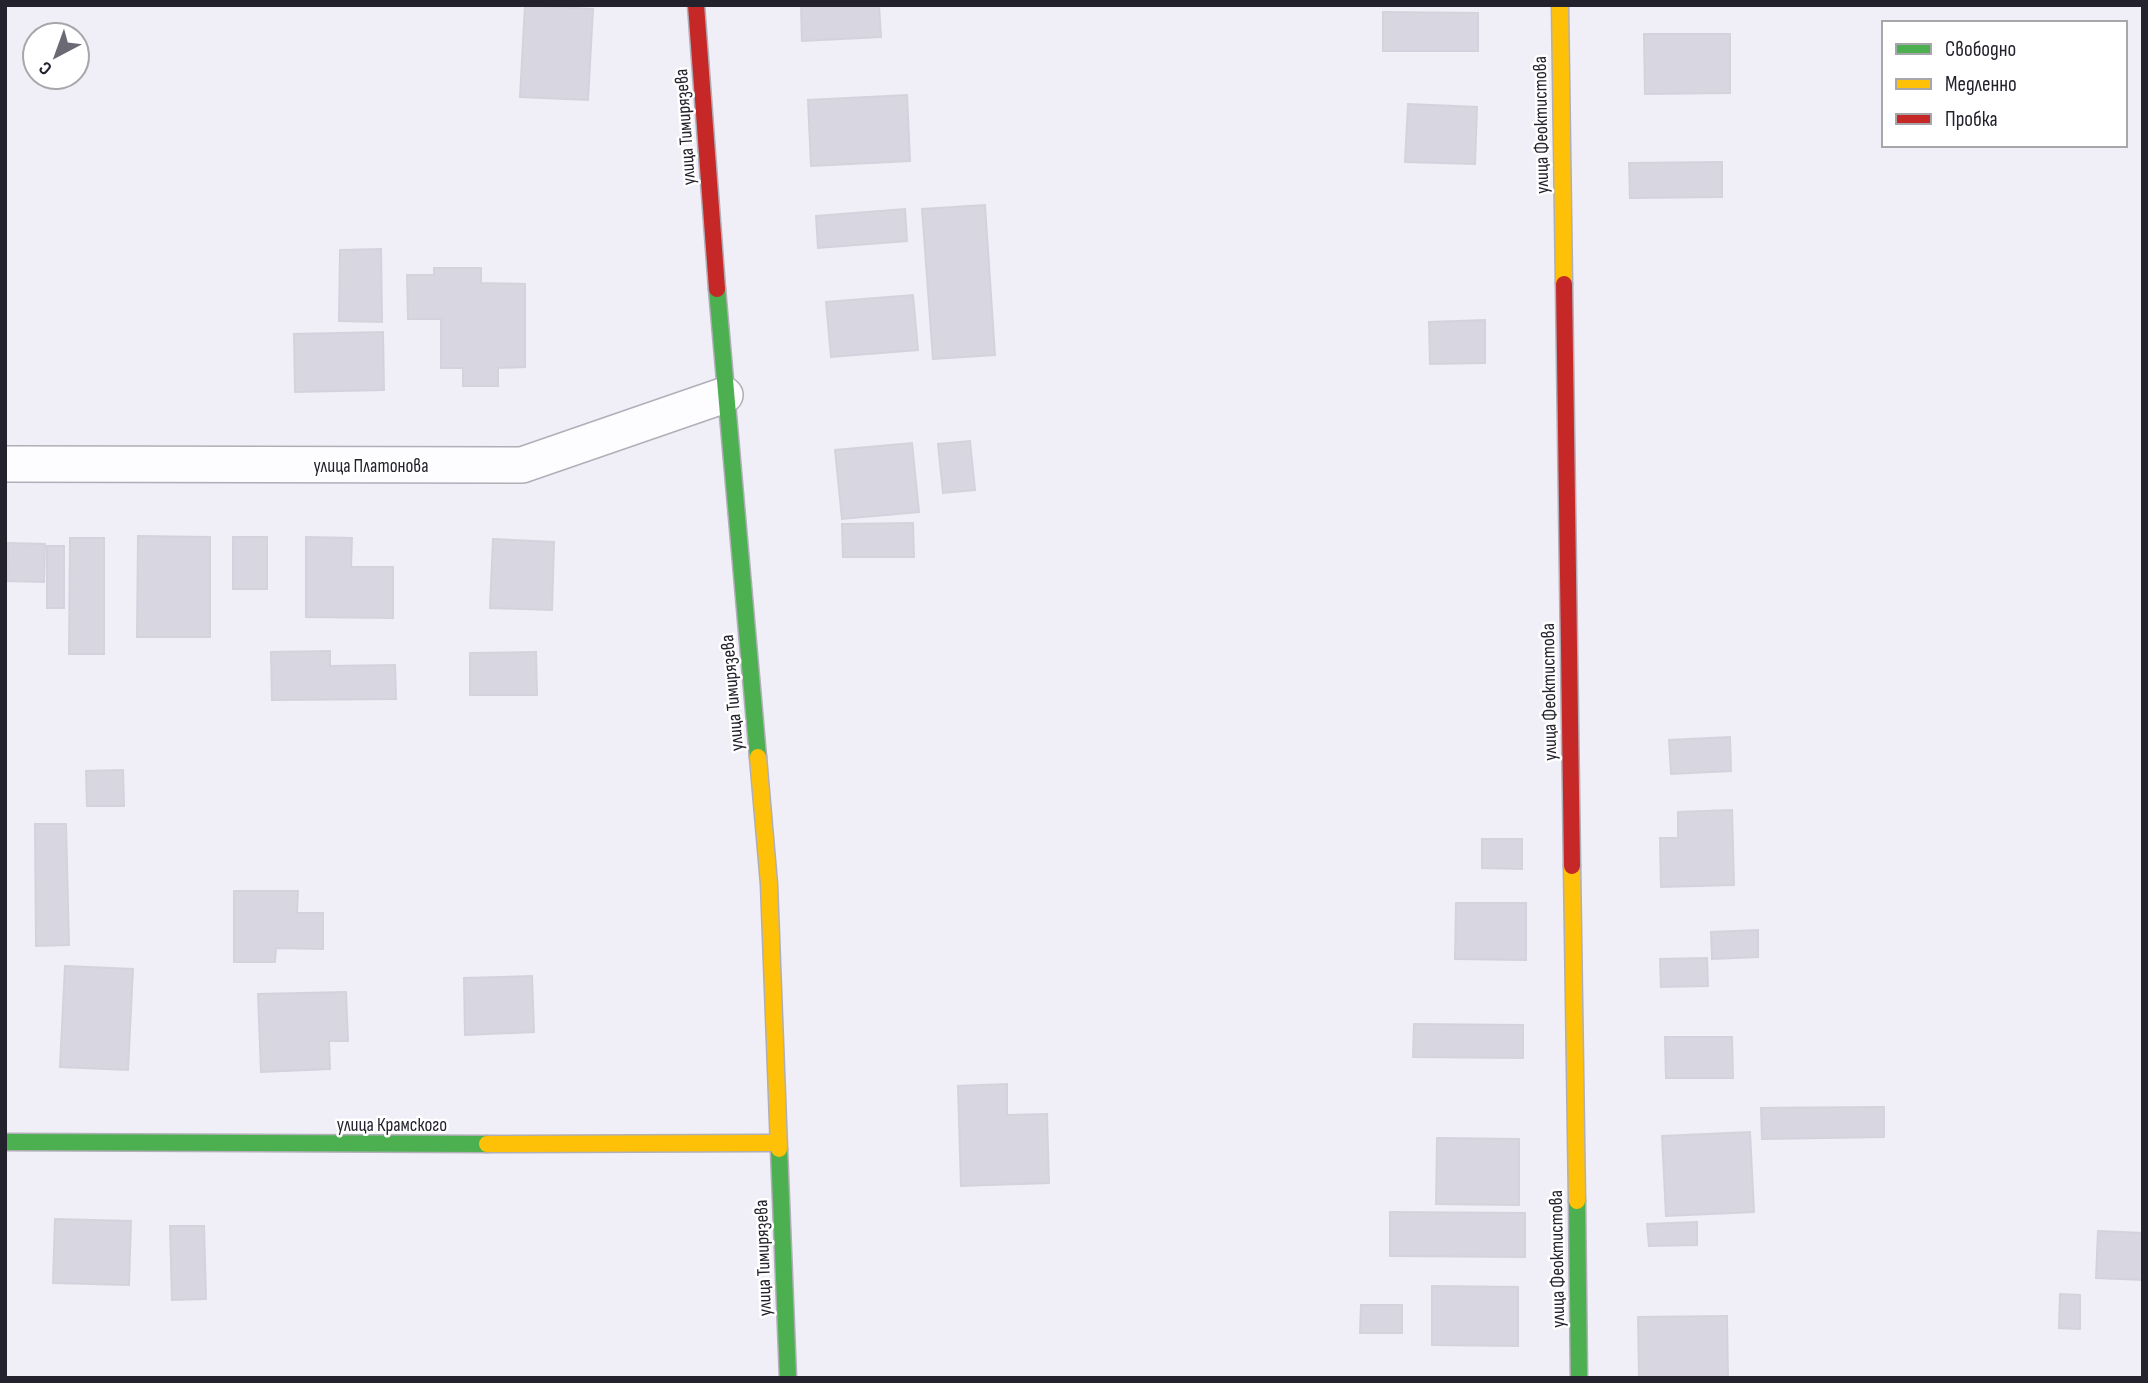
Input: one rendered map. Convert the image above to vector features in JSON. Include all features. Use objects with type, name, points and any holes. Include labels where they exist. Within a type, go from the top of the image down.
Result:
[{"type":"street","name":"улица Тимирязева","points":[[696,5],[724,396],[769,884],[788,1378]]},
{"type":"street","name":"улица Феоктистова","points":[[1559,5],[1579,1378]]},
{"type":"street","name":"улица Платонова","points":[[5,464],[522,465],[724,396]]},
{"type":"street","name":"улица Крамского","points":[[5,1142],[358,1145],[779,1143]]},
{"type":"building","points":[[525,5],[593,9],[588,100],[520,97]]},
{"type":"building","points":[[879,5],[881,37],[802,41],[801,6]]},
{"type":"building","points":[[1383,12],[1478,13],[1478,51],[1383,51]]},
{"type":"building","points":[[1644,34],[1730,34],[1730,93],[1645,94]]},
{"type":"building","points":[[907,95],[910,161],[811,166],[808,100]]},
{"type":"building","points":[[1408,104],[1477,107],[1475,164],[1405,162]]},
{"type":"building","points":[[1722,162],[1722,197],[1630,198],[1629,163]]},
{"type":"building","points":[[985,205],[995,355],[933,359],[922,209]]},
{"type":"building","points":[[905,209],[907,241],[818,248],[816,216]]},
{"type":"building","points":[[381,249],[382,322],[339,321],[340,250]]},
{"type":"building","points":[[434,268],[481,268],[481,283],[525,284],[525,367],[498,368],[498,386],[463,386],[463,368],[441,368],[441,319],[408,319],[407,275],[434,275]]},
{"type":"building","points":[[913,295],[918,350],[831,357],[826,302]]},
{"type":"building","points":[[1485,320],[1485,363],[1430,364],[1429,322]]},
{"type":"building","points":[[383,332],[384,390],[295,392],[294,334]]},
{"type":"building","points":[[970,441],[975,490],[943,493],[938,444]]},
{"type":"building","points":[[912,443],[919,512],[842,519],[835,450]]},
{"type":"building","points":[[913,523],[914,557],[843,557],[842,524]]},
{"type":"building","points":[[138,536],[210,537],[210,637],[137,637]]},
{"type":"building","points":[[233,537],[267,537],[267,589],[233,589]]},
{"type":"building","points":[[306,537],[352,538],[351,567],[393,567],[393,618],[306,617]]},
{"type":"building","points":[[70,538],[104,538],[104,654],[69,654]]},
{"type":"building","points":[[493,539],[554,542],[552,610],[490,608]]},
{"type":"building","points":[[8,543],[45,544],[44,582],[7,581]]},
{"type":"building","points":[[47,546],[64,546],[64,608],[47,608]]},
{"type":"building","points":[[330,651],[330,666],[395,665],[396,699],[272,700],[271,652]]},
{"type":"building","points":[[536,652],[537,695],[470,695],[470,653]]},
{"type":"building","points":[[1730,737],[1731,771],[1671,774],[1669,740]]},
{"type":"building","points":[[123,770],[124,806],[87,806],[86,771]]},
{"type":"building","points":[[1732,810],[1734,885],[1661,887],[1660,838],[1678,838],[1678,812]]},
{"type":"building","points":[[35,824],[66,824],[69,945],[36,946]]},
{"type":"building","points":[[1482,839],[1522,839],[1522,869],[1482,868]]},
{"type":"building","points":[[234,891],[298,891],[297,913],[323,913],[323,949],[276,948],[275,962],[234,962]]},
{"type":"building","points":[[1456,903],[1526,903],[1526,960],[1455,959]]},
{"type":"building","points":[[1758,930],[1758,957],[1712,959],[1711,932]]},
{"type":"building","points":[[1707,958],[1708,986],[1661,987],[1660,959]]},
{"type":"building","points":[[65,966],[133,969],[128,1070],[60,1067]]},
{"type":"building","points":[[532,976],[534,1032],[465,1035],[464,978]]},
{"type":"building","points":[[346,992],[348,1041],[329,1041],[330,1069],[261,1072],[258,994]]},
{"type":"building","points":[[1414,1024],[1523,1025],[1523,1058],[1413,1057]]},
{"type":"building","points":[[1665,1037],[1732,1037],[1733,1078],[1666,1078]]},
{"type":"building","points":[[1007,1084],[1007,1115],[1047,1114],[1049,1183],[961,1186],[958,1086]]},
{"type":"building","points":[[1884,1107],[1884,1137],[1762,1139],[1761,1108]]},
{"type":"building","points":[[1750,1132],[1754,1212],[1666,1216],[1662,1136]]},
{"type":"building","points":[[1437,1138],[1519,1139],[1519,1205],[1436,1204]]},
{"type":"building","points":[[1390,1212],[1525,1213],[1525,1257],[1390,1256]]},
{"type":"building","points":[[55,1219],[131,1221],[129,1285],[53,1283]]},
{"type":"building","points":[[1697,1222],[1697,1245],[1649,1246],[1647,1224]]},
{"type":"building","points":[[170,1226],[204,1226],[206,1299],[172,1300]]},
{"type":"building","points":[[2098,1231],[2143,1233],[2143,1280],[2096,1278]]},
{"type":"building","points":[[1432,1286],[1518,1287],[1518,1346],[1432,1345]]},
{"type":"building","points":[[2060,1294],[2080,1295],[2080,1329],[2059,1328]]},
{"type":"building","points":[[1361,1305],[1402,1305],[1402,1333],[1360,1333]]},
{"type":"building","points":[[1727,1316],[1728,1378],[1639,1378],[1638,1317]]},
{"type":"traffic: fast","points":[[717,289],[758,757]]},
{"type":"traffic: fast","points":[[5,1142],[487,1144]]},
{"type":"traffic: fast","points":[[779,1149],[788,1378]]},
{"type":"traffic: fast","points":[[1577,1201],[1579,1378]]},
{"type":"traffic: slow","points":[[1560,5],[1564,284]]},
{"type":"traffic: slow","points":[[758,757],[769,884],[779,1149]]},
{"type":"traffic: slow","points":[[1572,866],[1577,1201]]},
{"type":"traffic: slow","points":[[487,1144],[779,1143]]},
{"type":"traffic: jam","points":[[696,5],[717,289]]},
{"type":"traffic: jam","points":[[1564,284],[1572,866]]}]
